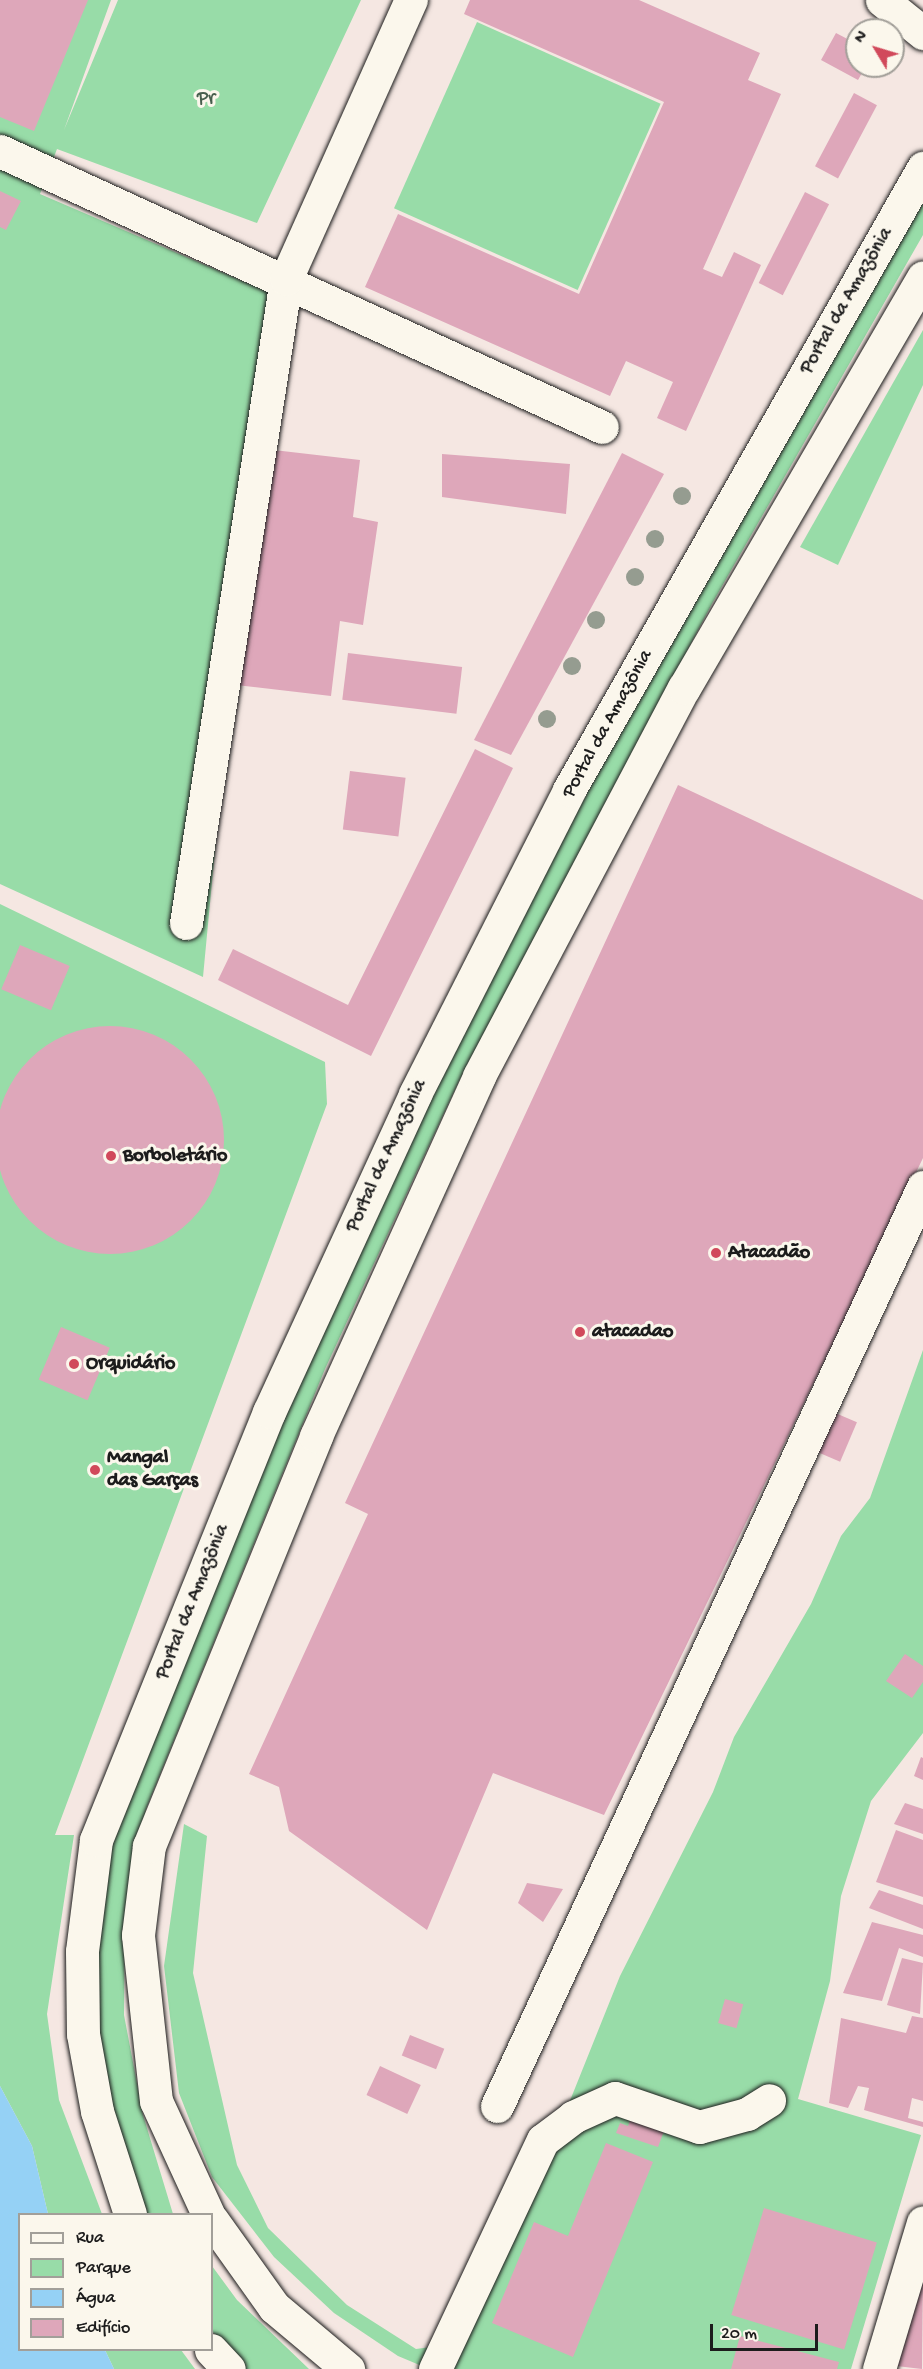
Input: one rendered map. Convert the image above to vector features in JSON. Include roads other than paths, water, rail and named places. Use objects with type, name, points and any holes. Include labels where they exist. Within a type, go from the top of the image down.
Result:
[{"type":"street","points":[[186,923],[286,279],[411,0]]},
{"type":"street","points":[[882,0],[923,33]]},
{"type":"street","points":[[0,151],[286,279],[602,427]]},
{"type":"street","name":"Portal da Amazônia","points":[[130,2213],[97,2111],[83,2034],[82,1951],[96,1840],[269,1412],[415,1094],[569,790],[923,168]]},
{"type":"street","points":[[208,2213],[156,2101],[138,1935],[149,1846],[316,1436],[478,1076],[684,688],[923,278]]},
{"type":"street","points":[[497,2106],[923,1187]]},
{"type":"street","points":[[435,2369],[543,2140],[573,2117],[615,2098],[699,2127],[747,2114],[769,2100]]},
{"type":"street","points":[[213,2221],[274,2307],[348,2369]]},
{"type":"street","points":[[879,2369],[923,2222]]},
{"type":"street","points":[[213,2351],[229,2369]]},
{"type":"water","points":[[0,2086],[32,2146],[48,2213],[18,2213],[18,2351],[105,2351],[114,2369],[0,2369]]},
{"type":"place","name":"Borboletário","points":[[111,1156]]},
{"type":"place","name":"Atacadão","points":[[716,1253]]},
{"type":"place","name":"atacadao","points":[[580,1332]]},
{"type":"place","name":"Orquidário","points":[[74,1364]]},
{"type":"place","name":"Mangal das Garças","points":[[95,1470]]},
{"type":"park label","name":"Pr","points":[[206,99]]}]
